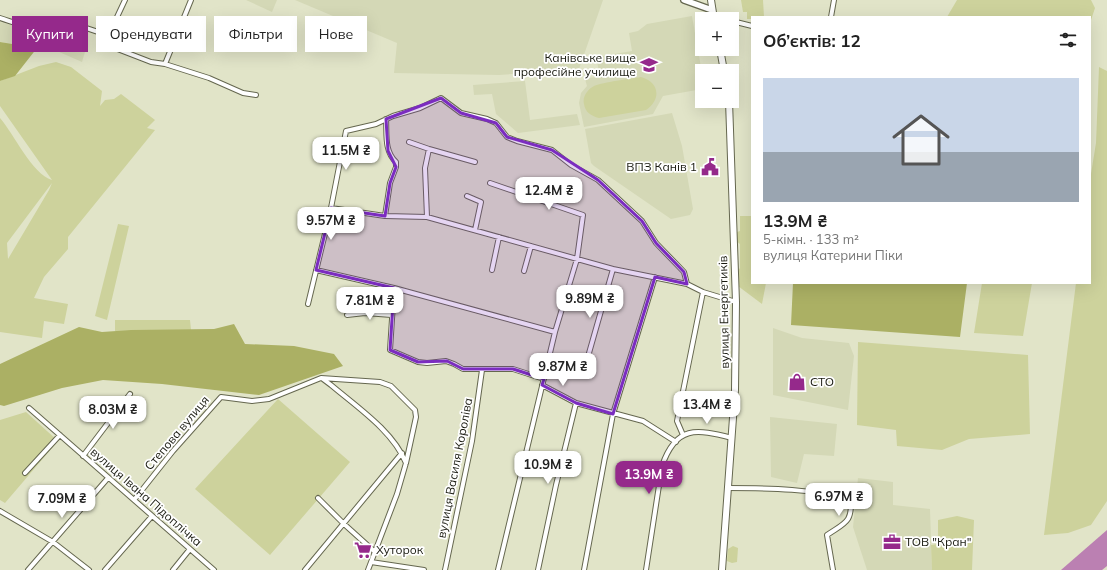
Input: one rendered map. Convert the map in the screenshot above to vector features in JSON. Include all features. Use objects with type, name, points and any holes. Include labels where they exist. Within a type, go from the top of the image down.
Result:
[{"type":"main road","points":[[711,0],[713,12]]},
{"type":"main road","name":"вулиця Енергетиків","points":[[722,570],[735,390],[736,302],[729,108]]},
{"type":"street","points":[[118,16],[125,0]]},
{"type":"street","points":[[165,64],[192,0]]},
{"type":"street","points":[[684,0],[707,12]]},
{"type":"street","points":[[831,16],[834,0]]},
{"type":"street","points":[[0,18],[41,29],[57,24],[72,24],[96,32]]},
{"type":"street","points":[[739,23],[751,26]]},
{"type":"street","points":[[126,52],[151,62],[165,64],[209,78],[243,93],[256,96]]},
{"type":"street","points":[[308,304],[331,208],[346,131],[376,124],[386,119],[420,108],[441,98],[461,113],[496,123],[508,137],[517,141],[552,150],[570,165],[598,180],[642,221],[656,243],[684,272],[688,284]]},
{"type":"street","points":[[385,216],[390,183],[396,167],[396,162],[388,151],[386,119]]},
{"type":"street","points":[[409,142],[475,162]]},
{"type":"street","points":[[427,217],[425,168],[429,149]]},
{"type":"street","points":[[490,183],[583,215],[577,259],[555,332],[498,570]]},
{"type":"street","points":[[467,196],[481,202],[475,230]]},
{"type":"street","points":[[331,208],[385,216],[427,217],[613,269],[688,284],[703,292],[736,302]]},
{"type":"street","points":[[492,270],[499,237]]},
{"type":"street","points":[[524,271],[531,246]]},
{"type":"street","points":[[583,374],[613,269]]},
{"type":"street","points":[[316,270],[394,288],[555,332]]},
{"type":"street","points":[[584,570],[598,487],[613,414],[655,277]]},
{"type":"street","points":[[394,288],[390,350],[418,362],[427,363],[446,361],[463,369],[513,369],[544,379]]},
{"type":"street","points":[[683,435],[677,421],[703,292]]},
{"type":"street","points":[[347,315],[365,312],[392,315]]},
{"type":"street","name":"вулиця Василя Короліва","points":[[445,570],[472,441],[482,370]]},
{"type":"street","points":[[321,378],[332,385],[385,431],[402,453],[406,463]]},
{"type":"street","points":[[321,378],[380,382],[391,386],[415,410],[416,417],[406,463],[397,494],[368,570]]},
{"type":"street","name":"Степова вулиця","points":[[134,500],[173,451],[221,396],[252,401],[269,399],[321,378]]},
{"type":"street","points":[[542,385],[576,403],[643,421],[676,442]]},
{"type":"street","points":[[83,456],[130,394]]},
{"type":"street","points":[[538,570],[556,485],[576,403]]},
{"type":"street","name":"вулиця Івана Підоплічка","points":[[29,408],[214,570]]},
{"type":"street","points":[[646,570],[662,466],[667,452],[683,435],[697,431],[732,438]]},
{"type":"street","points":[[25,473],[60,435]]},
{"type":"street","points":[[305,570],[402,453]]},
{"type":"street","points":[[28,570],[108,478]]},
{"type":"street","points":[[728,488],[792,489],[853,499],[851,513],[847,521],[827,535],[833,570]]},
{"type":"street","points":[[318,498],[375,552]]},
{"type":"street","points":[[0,510],[52,542],[89,570]]},
{"type":"street","points":[[105,570],[152,516]]},
{"type":"street","points":[[173,570],[190,549]]},
{"type":"street","points":[[371,562],[424,570]]},
{"type":"highlighted area","points":[[441,98],[461,113],[496,123],[507,137],[552,150],[598,180],[642,221],[656,243],[684,272],[687,284],[655,277],[613,414],[576,403],[542,385],[544,379],[513,369],[463,369],[447,361],[418,362],[390,350],[394,288],[316,270],[331,208],[385,216],[390,183],[396,167],[388,151],[386,119]]},
{"type":"shaded area","points":[[246,0],[277,0],[272,12]]},
{"type":"shaded area","points":[[295,0],[603,0],[579,69],[499,75],[394,73],[397,43],[367,30],[367,16],[333,16]]},
{"type":"shaded area","points":[[741,0],[763,0],[764,16],[751,16],[751,19],[747,19],[747,12],[743,12]]},
{"type":"shaded area","points":[[957,0],[1091,0],[1095,8],[1091,20],[1091,16],[948,16]]},
{"type":"shaded area","name":"Канівське вище професійне училище","points":[[692,16],[695,33],[695,56],[699,56],[700,64],[695,64],[695,90],[663,96],[653,114],[584,127],[579,103],[581,93],[587,86],[585,79],[600,76],[596,57],[632,51],[629,33],[638,31],[647,24]]},
{"type":"shaded area","points":[[0,22],[12,25],[12,44],[0,42]]},
{"type":"shaded area","points":[[59,52],[85,52],[82,62]]},
{"type":"shaded area","points":[[56,62],[71,67],[102,91],[100,106],[105,100],[114,99],[121,94],[155,120],[147,128],[155,130],[68,237],[68,249],[44,277],[34,298],[68,304],[64,324],[44,321],[42,338],[0,332],[0,118],[30,162],[37,170],[52,180],[0,106],[0,81],[39,66]],"holes":[[[52,183],[8,259],[7,243]]]},
{"type":"shaded area","points":[[1099,67],[1107,71],[1107,501],[1091,525],[1068,533],[1044,535],[1076,284],[1091,284],[1091,174],[1096,143]]},
{"type":"shaded area","points":[[641,77],[652,83],[656,91],[654,101],[646,110],[599,118],[591,115],[587,111],[584,101],[585,96],[594,86]]},
{"type":"shaded area","points":[[525,81],[530,120],[577,114],[580,125],[518,133],[496,114],[492,94],[474,95],[473,85]]},
{"type":"shaded area","points":[[672,113],[682,146],[693,209],[690,215],[671,219],[591,163],[585,129]]},
{"type":"shaded area","points":[[740,216],[751,216],[751,284],[766,284],[762,304],[738,286],[740,244],[736,241],[737,232],[740,231]]},
{"type":"shaded area","points":[[118,224],[129,226],[107,320],[95,316]]},
{"type":"shaded area","points":[[982,284],[1032,284],[1023,336],[974,333]]},
{"type":"shaded area","points":[[115,320],[190,320],[191,330],[115,331]]},
{"type":"shaded area","points":[[773,328],[802,338],[849,343],[854,356],[848,410],[773,395]]},
{"type":"shaded area","points":[[858,342],[1028,355],[1030,434],[969,439],[942,450],[897,446],[896,430],[857,425]]},
{"type":"shaded area","points":[[278,399],[350,462],[270,555],[195,489]]},
{"type":"shaded area","points":[[26,412],[58,441],[5,503],[0,500],[0,420]]},
{"type":"shaded area","points":[[770,417],[837,424],[834,456],[804,454],[797,483],[771,477]]},
{"type":"shaded area","name":"ТОВ \"Кран\"","points":[[858,478],[893,482],[893,505],[930,509],[932,570],[867,570],[853,527]]},
{"type":"shaded area","points":[[957,516],[974,520],[972,570],[932,570],[931,545],[938,544],[938,520]]},
{"type":"shaded area","points":[[1107,530],[1107,566],[1102,570],[1061,570]]},
{"type":"shaded area","points":[[733,546],[738,548],[737,562],[732,563],[727,561],[728,549]]},
{"type":"green space","points":[[0,42],[12,44],[12,52],[34,52],[15,76],[0,81]]},
{"type":"green space","points":[[793,284],[967,284],[960,337],[791,325]]},
{"type":"green space","points":[[234,324],[245,344],[294,346],[334,354],[343,366],[259,395],[162,384],[103,380],[62,388],[4,406],[0,405],[0,364],[79,327],[102,332],[131,330],[214,329]]},
{"type":"place","name":"Канівське вище професійне училище","points":[[649,65]]},
{"type":"place","name":"ВПЗ Канів 1","points":[[710,167]]},
{"type":"place","name":"СТО","points":[[797,382]]},
{"type":"place","name":"ТОВ \"Кран\"","points":[[892,542]]},
{"type":"place","name":"Хуторок","points":[[363,550]]}]
